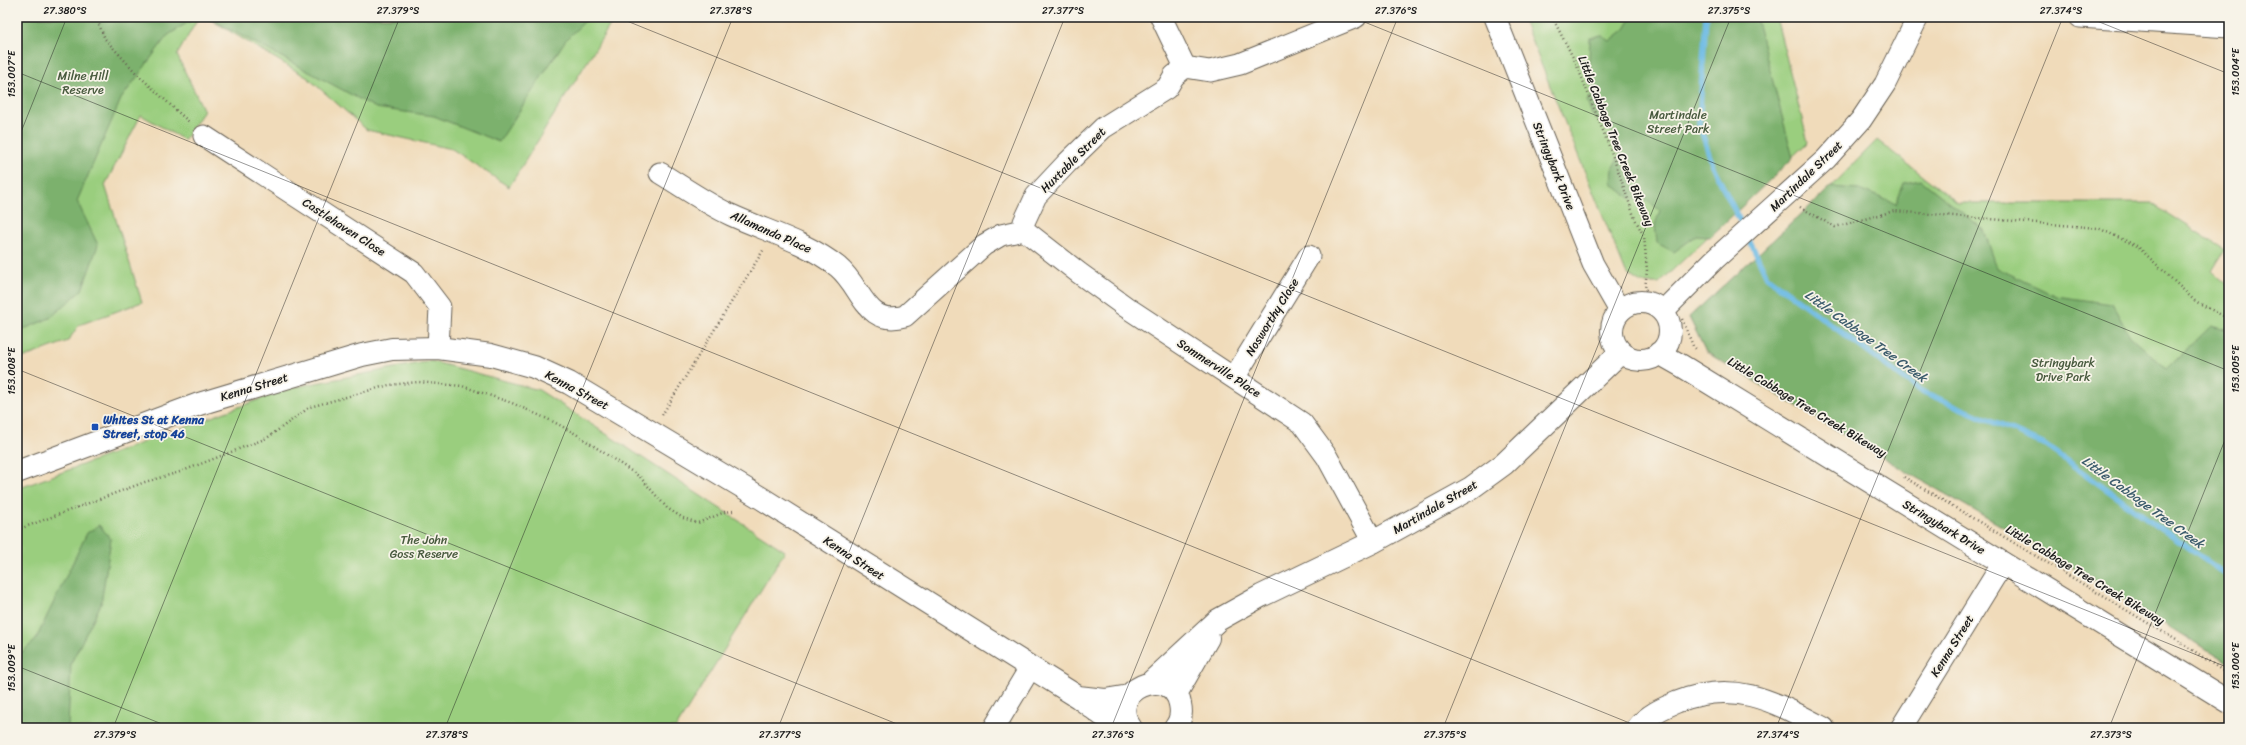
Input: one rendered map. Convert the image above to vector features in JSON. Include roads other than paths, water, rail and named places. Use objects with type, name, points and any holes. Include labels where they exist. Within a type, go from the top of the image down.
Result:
[{"type":"street","points":[[1161,17],[1185,67],[1210,71],[1240,64],[1356,17]]},
{"type":"street","name":"Stringybark Drive","points":[[1495,17],[1593,264],[1620,311]]},
{"type":"street","name":"Martindale Street","points":[[1666,308],[1714,260],[1768,213],[1826,159],[1861,120],[1885,84],[1918,17]]},
{"type":"street","points":[[2080,17],[2229,27]]},
{"type":"street","name":"Huxtable Street","points":[[1024,230],[1024,222],[1036,196],[1067,164],[1103,128],[1167,88],[1174,76],[1185,67]]},
{"type":"street","name":"Castlehaven Close","points":[[204,136],[414,273],[440,307],[438,348]]},
{"type":"street","name":"Allamanda Place","points":[[660,173],[731,215],[796,240],[839,268],[872,311],[879,317],[892,320],[905,316],[984,245],[1001,235],[1024,230]]},
{"type":"street","name":"Sommerville Place","points":[[1024,230],[1126,307],[1302,423],[1327,457],[1374,542]]},
{"type":"street","name":"Nosworthy Close","points":[[1234,378],[1309,256]]},
{"type":"street","points":[[1646,302],[1666,308],[1670,333],[1666,346],[1652,358],[1640,359],[1628,356],[1622,352],[1613,336],[1613,327],[1620,311],[1628,305],[1646,302]]},
{"type":"street","name":"Kenna Street","points":[[17,472],[199,404],[362,355],[392,350],[438,348],[491,355],[534,367],[569,383],[761,498],[1078,697],[1102,715],[1130,726]]},
{"type":"street","name":"Martindale Street","points":[[1150,683],[1218,620],[1261,596],[1374,542],[1471,488],[1504,464],[1622,352]]},
{"type":"street","name":"Stringybark Drive","points":[[1659,353],[2229,702]]},
{"type":"street","name":"Kenna Street","points":[[1901,728],[2003,563]]},
{"type":"street","points":[[1176,694],[1218,620]]},
{"type":"street","points":[[994,728],[1030,668]]},
{"type":"street","points":[[1150,683],[1164,685],[1176,694],[1180,701],[1180,725]]},
{"type":"street","name":"Kenna Street","points":[[1130,726],[1125,710],[1129,696],[1138,687],[1150,683]]},
{"type":"street","points":[[1637,728],[1662,708],[1708,693],[1732,691],[1751,694],[1776,703],[1824,728]]},
{"type":"street","name":"Kenna Street","points":[[1078,697],[1105,700],[1129,696]]},
{"type":"waterway","name":"Little Cabbage Tree Creek","points":[[1706,17],[1699,124],[1714,169],[1743,227]]},
{"type":"waterway","name":"Little Cabbage Tree Creek","points":[[1747,235],[1767,277],[1919,390],[2043,444],[2229,577]]},
{"type":"place","name":"Whites St at Kenna Street, stop 46","points":[[95,427]]},
{"type":"park label","name":"Milne Hill Reserve","points":[[83,83]]},
{"type":"park label","name":"Martindale Street Park","points":[[1678,122]]},
{"type":"park label","name":"Stringybark Drive Park","points":[[2063,370]]},
{"type":"park label","name":"The John Goss Reserve","points":[[424,547]]}]
